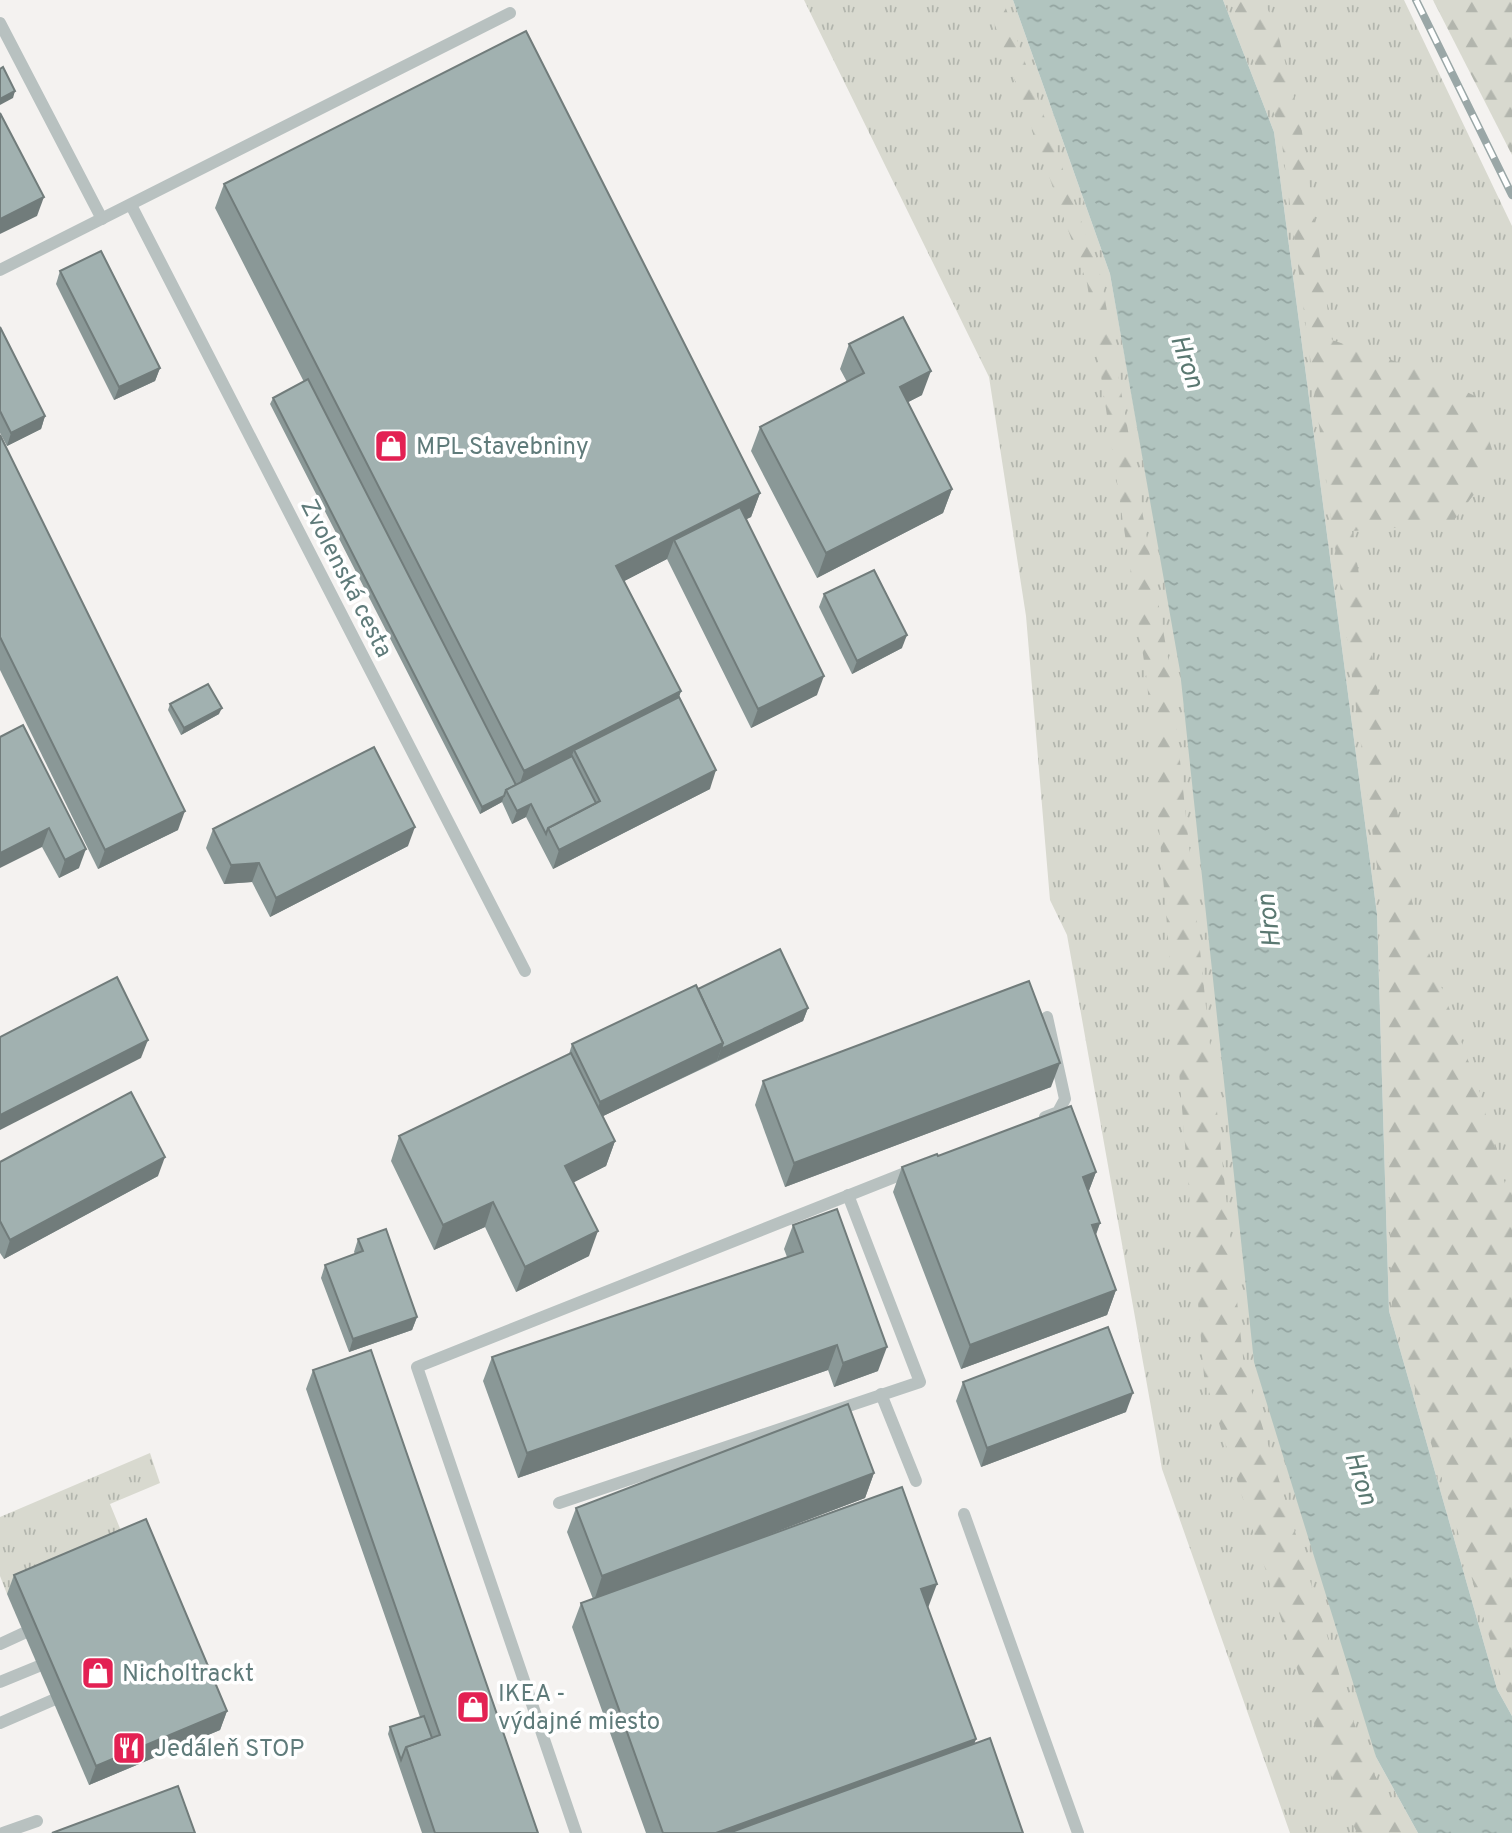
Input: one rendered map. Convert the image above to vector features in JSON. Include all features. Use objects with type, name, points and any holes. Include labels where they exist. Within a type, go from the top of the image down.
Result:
[{"type":"lane","points":[[0,270],[510,13]]},
{"type":"lane","points":[[0,23],[102,219]]},
{"type":"lane","name":"Zvolenská cesta","points":[[131,205],[525,971]]},
{"type":"lane","points":[[1034,1122],[1058,1112],[1065,1099],[1047,1017]]},
{"type":"lane","points":[[576,1833],[416,1367],[923,1166]]},
{"type":"lane","points":[[559,1503],[920,1382],[848,1195]]},
{"type":"lane","points":[[881,1394],[916,1481]]},
{"type":"lane","points":[[964,1514],[1078,1833]]},
{"type":"lane","points":[[0,1644],[24,1633]]},
{"type":"lane","points":[[0,1682],[38,1666]]},
{"type":"lane","points":[[0,1723],[53,1700]]},
{"type":"lane","points":[[3,1833],[37,1821]]},
{"type":"green space","points":[[804,0],[1013,0],[1110,274],[1376,1757],[1418,1833],[1290,1833],[1162,1469],[1067,935],[1050,900],[1026,616],[989,377]]},
{"type":"green space","points":[[986,0],[1003,0],[1101,277],[1171,675],[1244,1367],[1365,1758],[1408,1833],[1357,1833],[1330,1773],[1204,1376],[1147,681],[1087,283]]},
{"type":"green space","points":[[1223,0],[1404,0],[1512,226],[1512,1716],[1497,1689],[1389,1311],[1377,914],[1274,132]]},
{"type":"green space","points":[[1230,0],[1263,0],[1276,26],[1301,125],[1332,340],[1424,371],[1475,396],[1497,465],[1451,524],[1352,531],[1413,909],[1480,1093],[1507,1191],[1512,1192],[1512,1701],[1504,1686],[1392,1311],[1383,912],[1280,129]]},
{"type":"green space","points":[[1433,0],[1512,0],[1512,155]]},
{"type":"green space","points":[[150,1453],[160,1483],[110,1504],[126,1543],[7,1594],[0,1576],[0,1517]]},
{"type":"water","name":"Hron","points":[[1013,0],[1223,0],[1274,132],[1377,914],[1389,1311],[1497,1689],[1512,1716],[1512,1833],[1418,1833],[1376,1757],[1254,1362],[1180,671],[1110,274]]},
{"type":"building","points":[[526,31],[760,493],[616,566],[681,691],[524,771],[224,184]]},
{"type":"building","points":[[3,67],[15,91],[0,99],[0,69]]},
{"type":"building","points":[[0,113],[44,197],[0,219]]},
{"type":"building","points":[[101,251],[160,368],[119,387],[60,271]]},
{"type":"building","points":[[903,317],[931,371],[900,387],[952,489],[826,553],[760,427],[864,373],[849,344]]},
{"type":"building","points":[[0,327],[45,416],[11,433],[0,411]]},
{"type":"building","points":[[308,379],[516,785],[506,790],[504,796],[482,807],[273,398]]},
{"type":"building","points":[[0,435],[185,811],[105,850],[0,637]]},
{"type":"building","points":[[740,507],[824,676],[758,709],[674,540]]},
{"type":"building","points":[[874,570],[907,635],[857,661],[824,594]]},
{"type":"building","points":[[208,684],[222,708],[184,728],[170,704]]},
{"type":"building","points":[[679,697],[716,770],[559,850],[548,828],[600,801],[574,750]]},
{"type":"building","points":[[23,725],[86,849],[65,860],[49,828],[0,853],[0,737]]},
{"type":"building","points":[[374,747],[415,827],[276,898],[259,863],[231,865],[213,829]]},
{"type":"building","points":[[572,756],[596,803],[548,828],[546,834],[531,804],[517,811],[506,790]]},
{"type":"building","points":[[780,949],[808,1008],[721,1049],[723,1043],[698,989]]},
{"type":"building","points":[[117,977],[148,1040],[0,1115],[0,1037]]},
{"type":"building","points":[[1029,981],[1060,1063],[794,1163],[763,1081]]},
{"type":"building","points":[[696,985],[723,1043],[600,1102],[572,1044]]},
{"type":"building","points":[[571,1053],[615,1141],[565,1166],[598,1231],[525,1267],[493,1202],[443,1225],[399,1136]]},
{"type":"building","points":[[131,1092],[165,1157],[10,1240],[0,1221],[0,1162]]},
{"type":"building","points":[[1071,1106],[1096,1172],[1083,1177],[1100,1223],[1092,1225],[1116,1290],[970,1345],[902,1167]]},
{"type":"building","points":[[837,1209],[887,1347],[843,1363],[837,1345],[527,1453],[492,1357],[803,1252],[793,1225]]},
{"type":"building","points":[[386,1229],[417,1317],[353,1339],[325,1265],[363,1251],[358,1239]]},
{"type":"building","points":[[1108,1327],[1133,1393],[987,1448],[963,1382]]},
{"type":"building","points":[[371,1350],[538,1833],[435,1833],[406,1747],[440,1735],[313,1370]]},
{"type":"building","points":[[848,1404],[874,1473],[602,1576],[576,1508]]},
{"type":"building","points":[[902,1487],[937,1584],[921,1589],[976,1739],[716,1833],[663,1833],[581,1603]]},
{"type":"building","points":[[146,1519],[227,1711],[96,1766],[14,1575]]},
{"type":"building","points":[[424,1716],[432,1738],[406,1747],[401,1760],[390,1727]]},
{"type":"building","points":[[990,1738],[1023,1833],[729,1833]]},
{"type":"building","points":[[178,1786],[195,1833],[52,1833]]},
{"type":"railway","points":[[1416,0],[1512,195]]},
{"type":"place","name":"MPL Stavebniny","points":[[391,446]]},
{"type":"place","name":"Nicholtrackt","points":[[98,1673]]},
{"type":"place","name":"IKEA - výdajné miesto","points":[[473,1707]]},
{"type":"place","name":"Jedáleň STOP","points":[[129,1748]]}]
